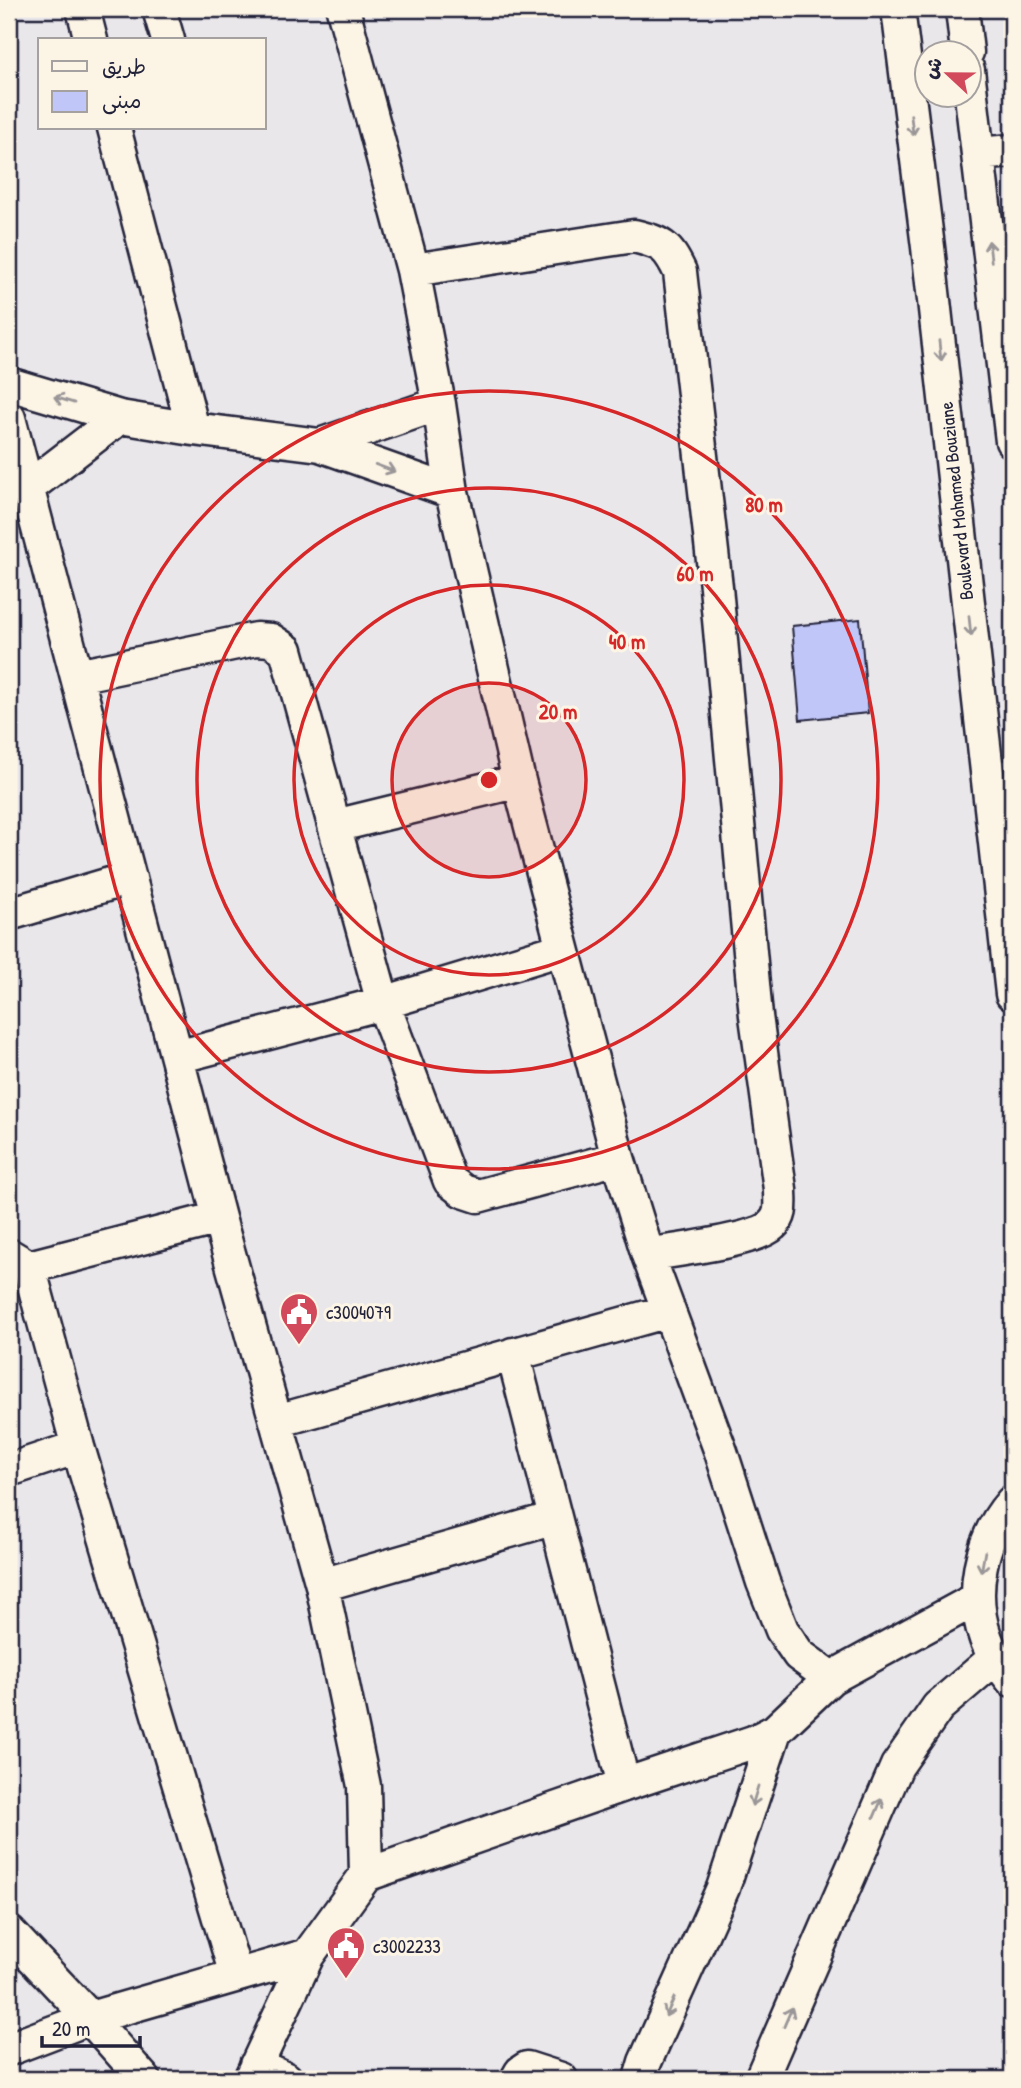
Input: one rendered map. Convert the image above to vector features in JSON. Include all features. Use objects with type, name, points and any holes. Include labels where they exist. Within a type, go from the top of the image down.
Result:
[{"type":"street","points":[[83,9],[90,38]]},
{"type":"street","points":[[159,9],[167,38]]},
{"type":"street","points":[[343,9],[413,270],[439,404],[452,492],[519,781],[618,1158],[648,1255],[721,1452],[762,1582],[782,1630],[799,1656],[831,1678]]},
{"type":"street","name":"Boulevard Mohamed Bouziane","points":[[898,9],[928,247],[1012,993]]},
{"type":"street","points":[[961,9],[965,38]]},
{"type":"street","points":[[973,108],[1012,441]]},
{"type":"street","points":[[115,130],[193,429]]},
{"type":"street","points":[[978,154],[1012,151]]},
{"type":"street","points":[[413,270],[634,236],[658,242],[671,255],[680,272],[716,587],[756,1016],[781,1213],[771,1227],[747,1237],[648,1255]]},
{"type":"street","points":[[9,384],[120,416],[193,429],[320,445],[452,492]]},
{"type":"street","points":[[320,445],[439,404]]},
{"type":"street","points":[[29,487],[120,416]]},
{"type":"street","points":[[12,438],[29,487],[219,1217],[322,1585],[364,1786],[366,1875]]},
{"type":"street","points":[[77,676],[256,639],[271,640],[286,650],[383,1003],[450,1181],[463,1191],[478,1196],[618,1158]]},
{"type":"street","points":[[335,827],[519,781]]},
{"type":"street","points":[[9,914],[130,878]]},
{"type":"street","points":[[177,1057],[383,1003],[562,949]]},
{"type":"street","points":[[219,1217],[19,1261],[78,1447],[236,1975]]},
{"type":"street","points":[[277,1420],[668,1311]]},
{"type":"street","points":[[513,1354],[624,1785]]},
{"type":"street","points":[[9,1470],[78,1447]]},
{"type":"street","points":[[761,2079],[897,1766],[938,1707],[1004,1669],[986,1639],[978,1598],[982,1555],[1000,1516],[1012,1502]]},
{"type":"street","points":[[322,1585],[555,1518]]},
{"type":"street","points":[[286,2079],[253,2072],[308,1955],[366,1875],[752,1742],[775,1731],[831,1678],[978,1598]]},
{"type":"street","points":[[640,2079],[723,1888],[775,1731]]},
{"type":"street","points":[[9,1932],[144,2079]]},
{"type":"street","points":[[9,2049],[90,2018],[308,1955]]},
{"type":"street","points":[[517,2079],[527,2068],[561,2079]]},
{"type":"building","points":[[860,619],[868,713],[800,720],[792,626]]},
{"type":"place","name":"c3004079","points":[[299,1346]]},
{"type":"place","name":"c3002233","points":[[346,1980]]}]
